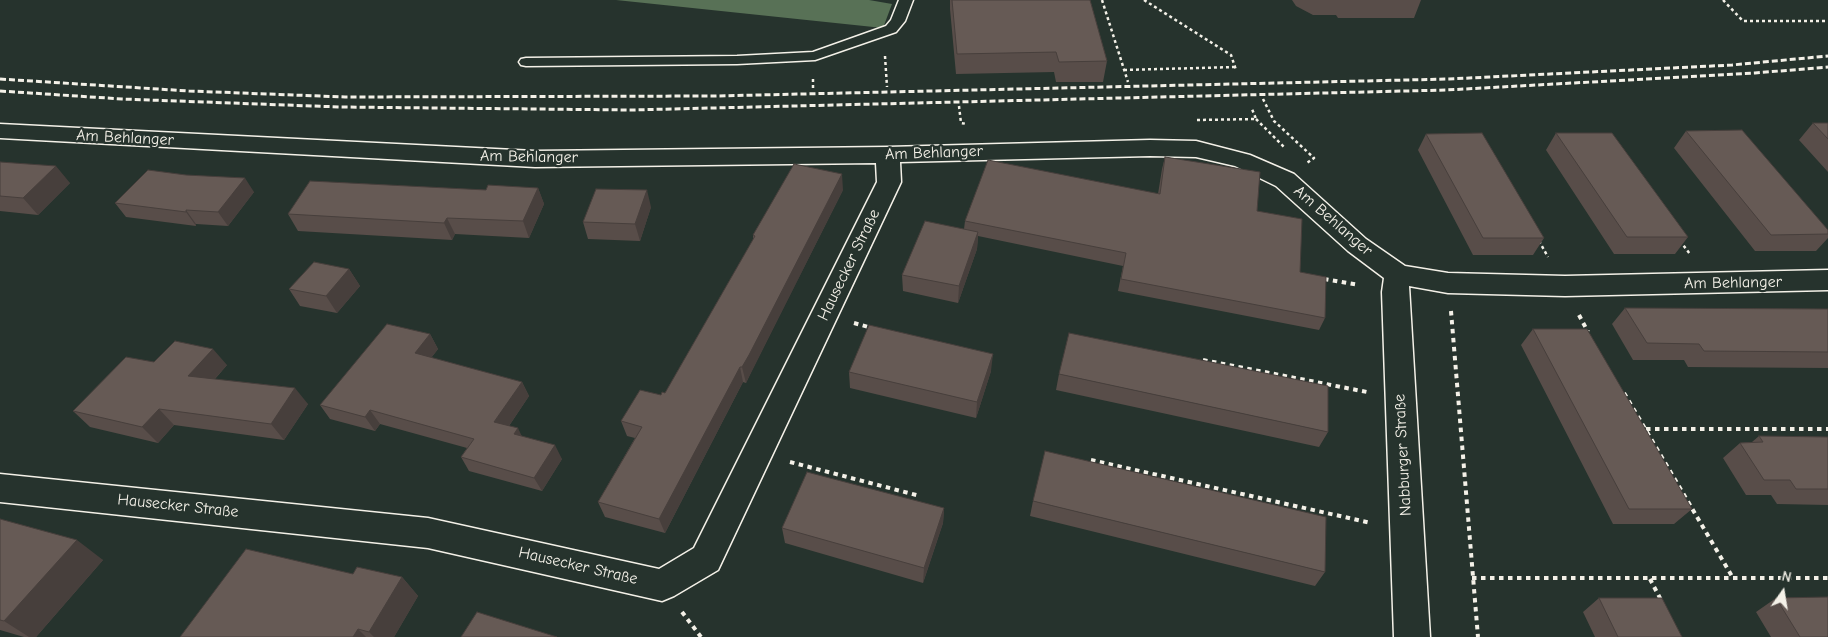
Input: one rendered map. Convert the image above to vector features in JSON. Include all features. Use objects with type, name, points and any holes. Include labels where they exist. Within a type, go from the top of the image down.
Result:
[{"type":"street","name":"Am Behlanger","points":[[6,136],[535,159],[888,155],[1150,148],[1196,149],[1242,160],[1285,180],[1396,283],[1566,286],[1828,280]]},
{"type":"street","name":"Hausecker Straße","points":[[0,488],[428,533],[662,585],[706,559],[889,182],[888,155]]},
{"type":"street","name":"Nabburger Straße","points":[[1396,283],[1412,637]]},
{"type":"lane","points":[[526,62],[737,60],[815,56],[891,29],[898,20],[906,0]]},
{"type":"path","points":[[1102,0],[1128,82]]},
{"type":"path","points":[[1124,70],[1236,69],[1231,55],[1144,0]]},
{"type":"path","points":[[1722,0],[1742,20],[1828,22]]},
{"type":"path","points":[[886,75],[887,87]]},
{"type":"path","points":[[813,80],[813,89]]},
{"type":"path","points":[[1263,99],[1274,121],[1314,158],[1285,180]]},
{"type":"path","points":[[959,106],[961,123]]},
{"type":"path","points":[[1252,109],[1256,118],[1288,151]]},
{"type":"path","points":[[1240,119],[1256,118]]},
{"type":"path","points":[[1675,234],[1710,283]]},
{"type":"path","points":[[1536,236],[1566,286],[1576,311],[1591,336]]},
{"type":"path","points":[[1318,278],[1396,283]]},
{"type":"path","points":[[1448,283],[1478,637]]},
{"type":"path","points":[[824,316],[881,330]]},
{"type":"path","points":[[1196,359],[1400,398]]},
{"type":"path","points":[[1621,387],[1732,578]]},
{"type":"path","points":[[1646,429],[1828,429]]},
{"type":"path","points":[[757,454],[920,496]]},
{"type":"path","points":[[1091,460],[1407,531]]},
{"type":"path","points":[[1472,578],[1826,578],[1828,584]]},
{"type":"path","points":[[1650,579],[1663,604]]},
{"type":"green space","points":[[616,0],[869,0],[892,4],[883,28]]},
{"type":"building","points":[[952,0],[1090,0],[1107,61],[1059,62],[1056,52],[957,54]]},
{"type":"building","points":[[1813,123],[1828,123],[1828,139]]},
{"type":"building","points":[[1742,130],[1828,230],[1828,234],[1771,235],[1686,131]]},
{"type":"building","points":[[1482,133],[1544,238],[1483,238],[1426,134]]},
{"type":"building","points":[[1556,133],[1612,133],[1688,237],[1627,237]]},
{"type":"building","points":[[1165,157],[1260,172],[1257,211],[1302,219],[1300,272],[1326,277],[1325,318],[1121,279],[1126,253],[965,221],[988,160],[1160,194]]},
{"type":"building","points":[[0,162],[56,166],[23,198],[0,196]]},
{"type":"building","points":[[794,164],[842,174],[749,355],[742,367],[740,367],[659,519],[598,502],[642,427],[621,421],[640,390],[661,395],[662,392],[665,393]]},
{"type":"building","points":[[148,170],[186,175],[245,178],[218,212],[186,210],[186,212],[115,203]]},
{"type":"building","points":[[310,181],[486,190],[488,185],[538,188],[523,221],[447,218],[444,223],[288,214]]},
{"type":"building","points":[[596,189],[647,190],[635,224],[583,222]]},
{"type":"building","points":[[925,221],[978,232],[959,286],[902,275]]},
{"type":"building","points":[[314,262],[349,269],[326,296],[289,289]]},
{"type":"building","points":[[1625,308],[1828,309],[1828,352],[1704,351],[1699,344],[1647,343]]},
{"type":"building","points":[[387,324],[430,334],[415,353],[522,382],[494,422],[518,428],[514,434],[555,445],[534,478],[461,457],[474,439],[370,410],[365,417],[320,405]]},
{"type":"building","points":[[869,325],[993,354],[977,402],[849,372]]},
{"type":"building","points":[[1533,329],[1587,329],[1692,509],[1629,509]]},
{"type":"building","points":[[1069,333],[1328,386],[1328,432],[1059,374]]},
{"type":"building","points":[[175,341],[213,349],[188,376],[295,388],[271,424],[159,409],[142,427],[73,411],[126,357],[154,362]]},
{"type":"building","points":[[1759,436],[1828,437],[1828,489],[1796,489],[1790,480],[1764,480],[1740,443],[1763,442]]},
{"type":"building","points":[[1045,451],[1326,517],[1325,572],[1033,501]]},
{"type":"building","points":[[807,472],[944,508],[924,568],[782,528]]},
{"type":"building","points":[[0,519],[77,540],[4,621],[0,620]]},
{"type":"building","points":[[246,549],[353,574],[357,567],[402,577],[369,632],[358,629],[353,637],[180,637]]},
{"type":"building","points":[[1828,597],[1828,637],[1800,637],[1776,598]]},
{"type":"building","points":[[1599,598],[1662,598],[1682,637],[1618,637]]},
{"type":"building","points":[[477,612],[557,637],[461,637]]},
{"type":"railway","points":[[0,79],[189,91],[345,97],[715,96],[1449,79],[1732,65],[1828,56]]},
{"type":"railway","points":[[0,91],[122,99],[340,107],[631,110],[1446,90],[1755,73],[1828,67]]}]
